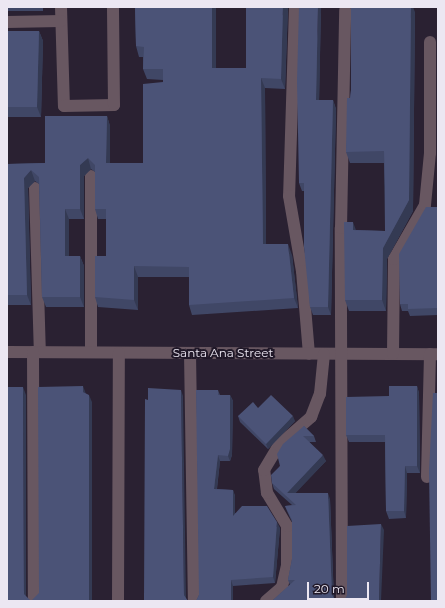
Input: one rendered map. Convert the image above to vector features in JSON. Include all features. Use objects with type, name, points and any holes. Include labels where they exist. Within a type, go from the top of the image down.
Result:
[{"type":"street","points":[[61,7],[64,106],[114,105],[113,7]]},
{"type":"street","points":[[295,7],[289,196],[302,271],[309,354]]},
{"type":"street","points":[[342,601],[342,354],[345,10]]},
{"type":"street","points":[[7,22],[61,21]]},
{"type":"street","points":[[393,354],[394,259],[425,205],[430,153],[430,42]]},
{"type":"street","points":[[91,176],[91,352]]},
{"type":"street","points":[[34,601],[36,352],[35,188]]},
{"type":"street","name":"Santa Ana Street","points":[[7,352],[434,354]]},
{"type":"street","points":[[118,601],[119,353]]},
{"type":"street","points":[[190,353],[194,601]]},
{"type":"street","points":[[266,601],[282,587],[287,565],[287,526],[267,493],[264,470],[279,445],[311,417],[320,394],[324,354]]},
{"type":"street","points":[[427,476],[434,354]]},
{"type":"building","points":[[135,7],[212,7],[212,68],[246,68],[246,7],[283,7],[281,79],[261,78],[263,244],[288,244],[294,298],[189,305],[189,267],[134,266],[134,300],[95,297],[95,256],[106,256],[106,209],[95,209],[95,165],[88,158],[80,165],[80,209],[65,209],[65,256],[80,256],[80,297],[42,297],[39,177],[31,170],[24,178],[27,295],[7,295],[7,164],[45,163],[45,116],[107,116],[106,163],[143,163],[143,84],[163,82],[163,69],[143,69],[144,47],[136,46]]},
{"type":"building","points":[[299,7],[318,7],[316,100],[333,100],[328,307],[310,307],[304,247],[304,183],[299,183],[297,81]]},
{"type":"building","points":[[351,7],[411,7],[409,200],[383,248],[382,300],[345,300],[344,222],[353,222],[353,230],[385,231],[384,151],[346,152],[347,98],[350,98],[351,90]]},
{"type":"building","points":[[7,31],[39,31],[37,107],[7,107]]},
{"type":"building","points":[[426,207],[438,207],[438,308],[408,309],[408,304],[400,304],[399,254]]},
{"type":"building","points":[[83,386],[83,392],[89,395],[89,601],[31,601],[39,593],[38,387]]},
{"type":"building","points":[[389,386],[417,386],[417,466],[405,466],[404,511],[386,511],[385,435],[346,435],[346,397],[389,396]]},
{"type":"building","points":[[7,387],[23,387],[24,594],[31,601],[7,601]]},
{"type":"building","points":[[148,388],[181,390],[184,595],[188,601],[144,601],[145,399],[148,400]]},
{"type":"building","points":[[196,390],[218,390],[218,395],[230,395],[230,449],[228,456],[218,455],[214,489],[233,490],[233,516],[242,506],[267,506],[277,522],[273,577],[231,580],[231,601],[196,601],[199,595]]},
{"type":"building","points":[[433,393],[438,393],[438,601],[431,601],[429,471]]},
{"type":"building","points":[[271,395],[293,416],[266,444],[238,416],[253,402],[258,408]]},
{"type":"building","points":[[304,426],[314,436],[303,436],[323,455],[287,493],[328,493],[332,595],[336,601],[273,600],[295,580],[288,580],[292,559],[292,520],[285,506],[296,505],[272,483],[271,475],[280,466],[277,454],[283,444]]},
{"type":"building","points":[[381,524],[379,601],[344,601],[347,595],[347,526]]}]
